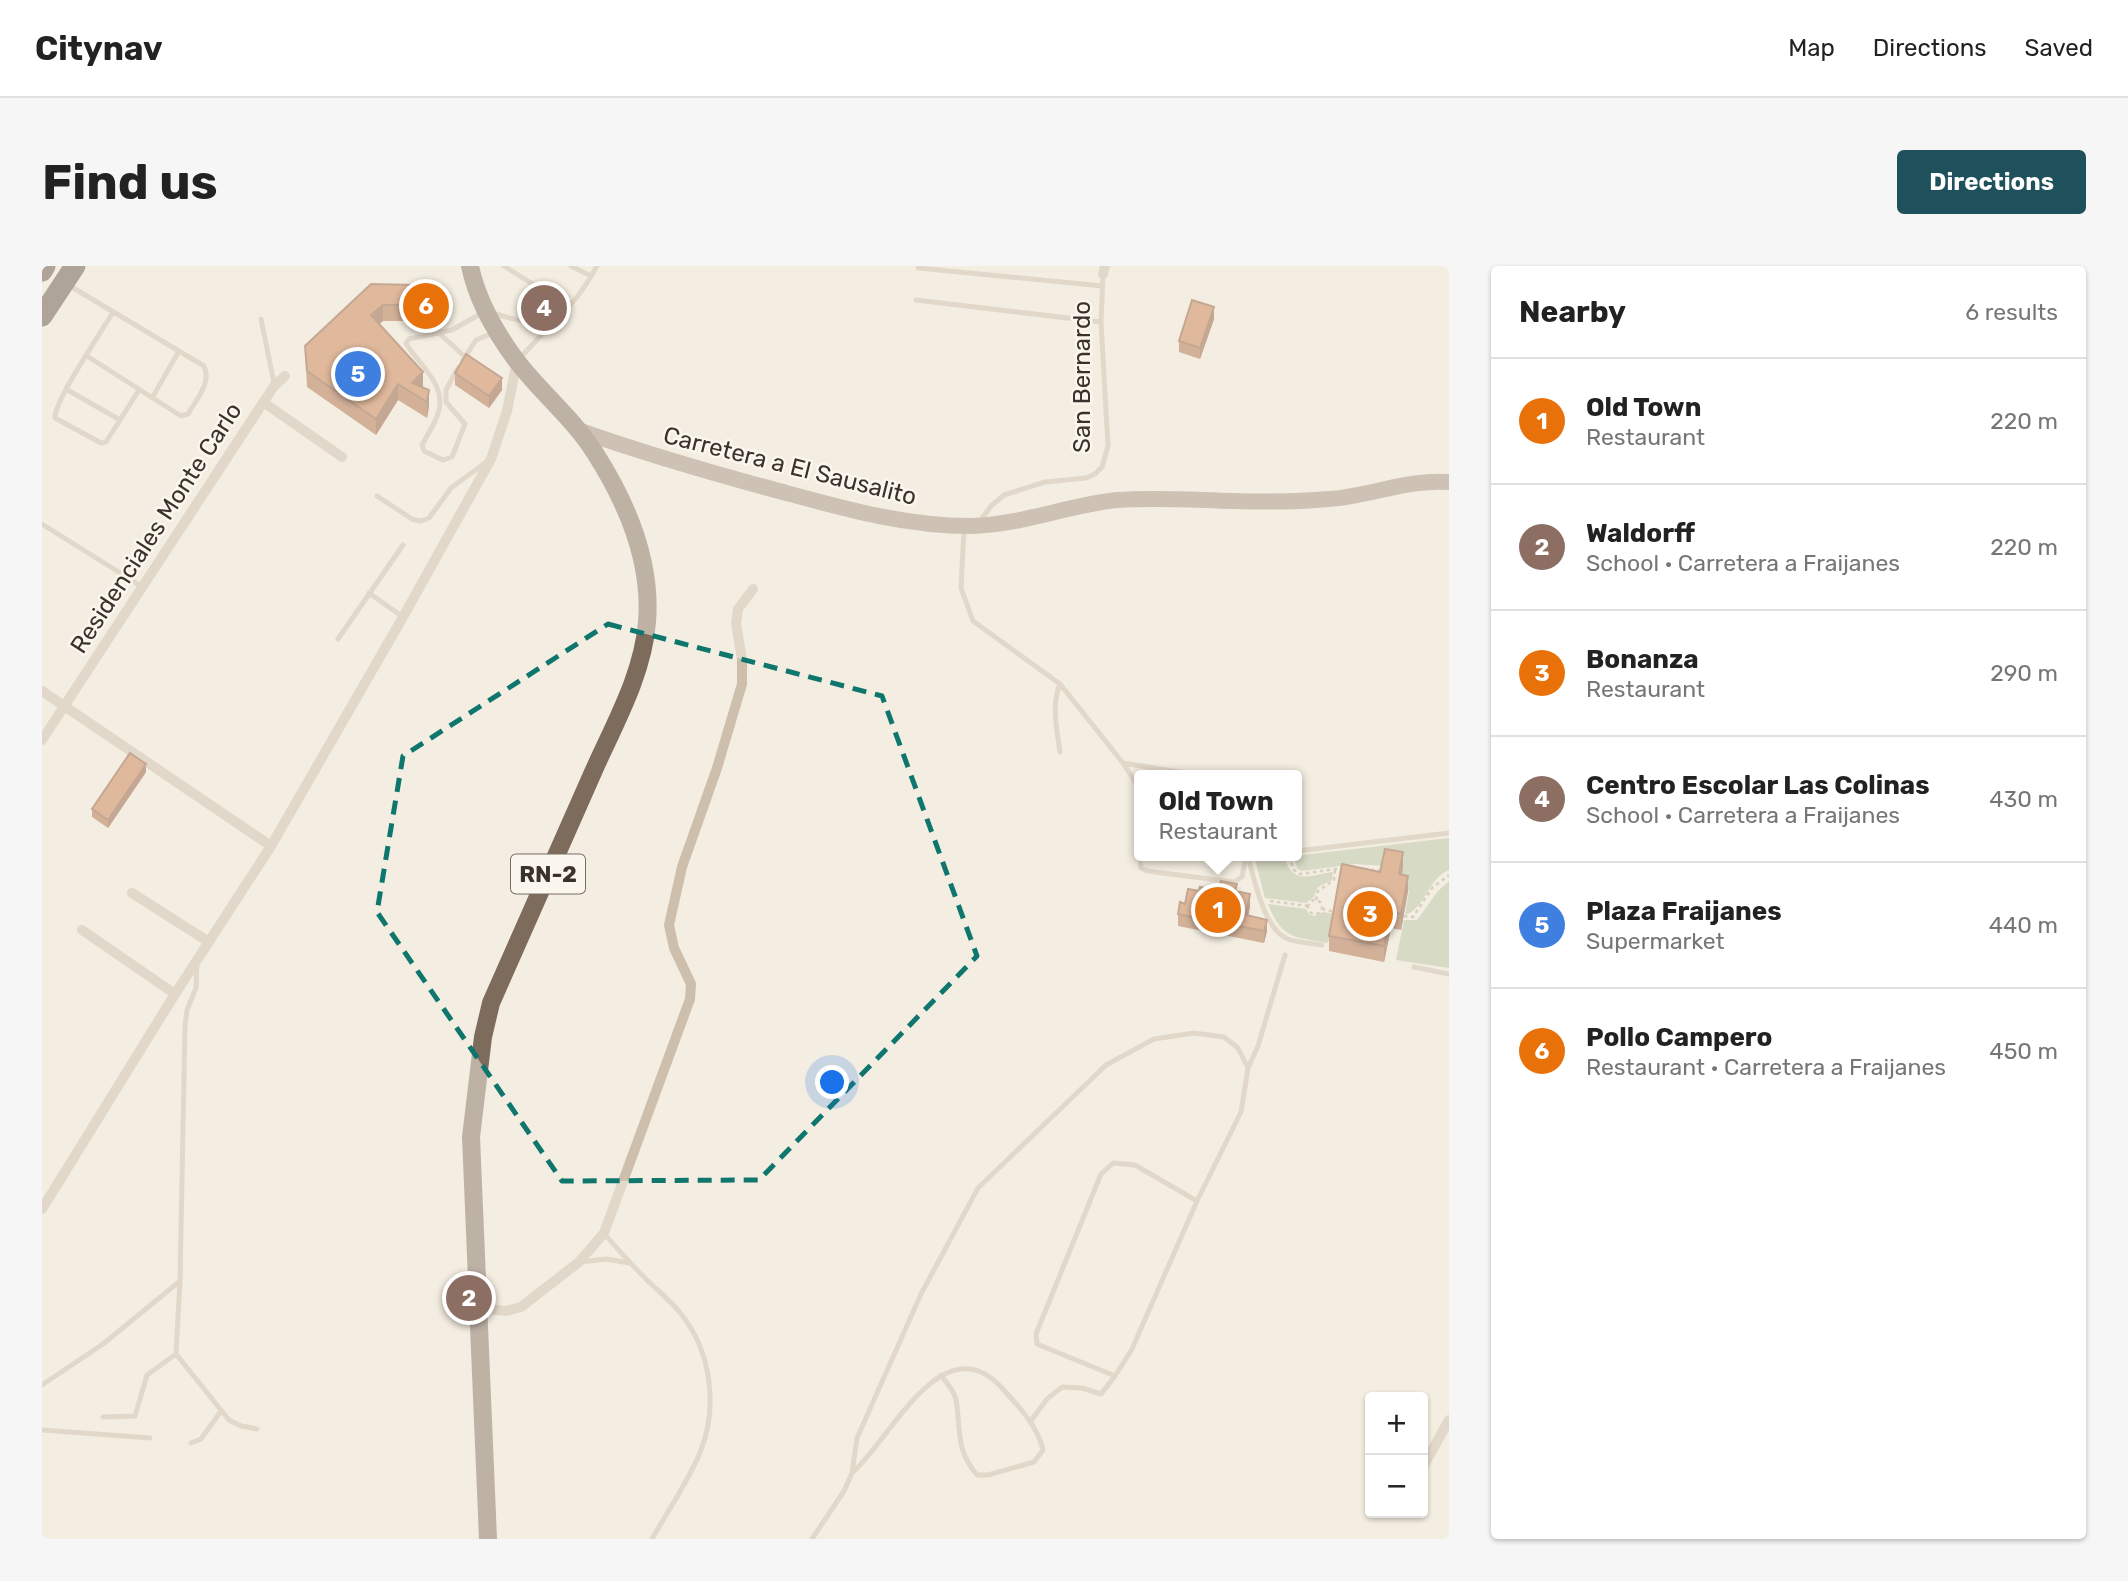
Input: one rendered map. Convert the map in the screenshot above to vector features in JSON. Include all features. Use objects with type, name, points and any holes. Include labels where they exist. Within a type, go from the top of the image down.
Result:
[{"type":"highway","points":[[42,271],[46,266]]},
{"type":"highway","points":[[42,316],[69,274]]},
{"type":"main road","name":"RN-2","points":[[470,266],[486,311],[517,361],[581,431],[613,482],[634,527],[641,551],[648,622],[629,694],[491,1003],[483,1038],[471,1137],[488,1539]]},
{"type":"street","points":[[42,1209],[175,994],[271,846],[403,617],[491,459],[507,411],[517,361]]},
{"type":"street","name":"Residenciales Monte Carlo","points":[[42,740],[263,402],[285,376]]},
{"type":"street","points":[[263,402],[342,457]]},
{"type":"street","name":"Carretera a El Sausalito","points":[[581,431],[699,469],[867,514],[915,523],[970,526],[1015,522],[1115,501],[1169,498],[1234,502],[1329,499],[1391,489],[1414,482],[1449,482]]},
{"type":"street","points":[[479,1308],[506,1311],[521,1307],[579,1262],[604,1233],[690,999],[691,984],[674,947],[669,925],[682,867],[717,768],[742,684],[742,659],[736,624],[738,609],[753,589]]},
{"type":"street","points":[[42,691],[271,846]]},
{"type":"street","points":[[132,893],[209,942]]},
{"type":"street","points":[[82,930],[175,994]]},
{"type":"street","points":[[1428,1458],[1449,1420]]},
{"type":"lane","points":[[504,266],[569,307]]},
{"type":"lane","points":[[571,266],[591,276]]},
{"type":"lane","points":[[517,361],[569,307],[597,266]]},
{"type":"lane","points":[[918,268],[1104,286]]},
{"type":"lane","name":"San Bernardo","points":[[970,526],[1004,495],[1045,482],[1086,478],[1102,467],[1108,446],[1101,322],[1104,270]]},
{"type":"lane","points":[[69,274],[113,312],[204,366],[207,381],[188,414],[181,416],[87,356]]},
{"type":"lane","points":[[916,300],[1101,322]]},
{"type":"lane","points":[[498,332],[476,340],[446,390],[449,407],[464,421],[465,428],[452,457],[443,460],[424,451],[422,445],[438,415],[439,389],[406,343],[409,339],[455,328],[486,311],[515,321],[536,322],[560,315]]},
{"type":"lane","points":[[113,312],[66,389],[55,411],[55,418],[101,443],[106,442],[139,390]]},
{"type":"lane","points":[[261,319],[274,386]]},
{"type":"lane","points":[[439,333],[465,357]]},
{"type":"lane","points":[[152,398],[179,351]]},
{"type":"lane","points":[[66,389],[120,420]]},
{"type":"lane","points":[[377,496],[412,519],[421,521],[429,518],[451,488],[491,459]]},
{"type":"lane","points":[[42,524],[141,586]]},
{"type":"lane","points":[[970,526],[961,589],[964,603],[973,621],[1060,684],[1134,780]]},
{"type":"lane","points":[[338,639],[403,545]]},
{"type":"lane","points":[[369,593],[403,617]]},
{"type":"lane","points":[[1060,684],[1056,692],[1055,714],[1060,752]]},
{"type":"lane","points":[[1123,763],[1167,770]]},
{"type":"lane","points":[[1302,850],[1449,833]]},
{"type":"lane","points":[[1141,861],[1142,868],[1147,871],[1234,882],[1242,877],[1246,861]]},
{"type":"lane","points":[[1248,861],[1260,900],[1270,921],[1286,939],[1322,945]]},
{"type":"lane","points":[[1030,1422],[1047,1399],[1062,1387],[1082,1388],[1101,1394],[1132,1349],[1197,1201],[1241,1112],[1248,1068],[1258,1046],[1285,955]]},
{"type":"lane","points":[[197,960],[196,988],[187,1010],[185,1027],[176,1354],[229,1420],[257,1429]]},
{"type":"lane","points":[[1414,967],[1449,974]]},
{"type":"lane","points":[[813,1539],[845,1491],[863,1426],[922,1294],[978,1188],[1106,1065],[1154,1039],[1194,1033],[1224,1037],[1238,1048],[1248,1068]]},
{"type":"lane","points":[[1115,1376],[1037,1345],[1036,1334],[1101,1174],[1113,1163],[1135,1165],[1197,1201]]},
{"type":"lane","points":[[604,1233],[629,1263],[681,1314],[697,1338],[707,1366],[711,1394],[709,1423],[701,1451],[652,1539]]},
{"type":"lane","points":[[579,1262],[606,1259],[629,1263]]},
{"type":"lane","points":[[42,1385],[103,1344],[180,1282]]},
{"type":"lane","points":[[103,1417],[135,1416],[148,1375],[176,1354]]},
{"type":"lane","points":[[852,1473],[863,1463],[899,1414],[941,1375],[957,1369],[972,1368],[991,1376],[1040,1437],[1043,1450],[1034,1462],[988,1475],[977,1475],[970,1467],[960,1445],[956,1397],[941,1375]]},
{"type":"lane","points":[[191,1443],[201,1439],[221,1411]]},
{"type":"lane","points":[[42,1430],[150,1438]]},
{"type":"path","points":[[1291,861],[1294,870],[1300,874],[1345,868]]},
{"type":"path","points":[[1355,867],[1384,871]]},
{"type":"path","points":[[1316,900],[1318,891],[1335,880],[1335,869]]},
{"type":"path","points":[[1404,916],[1413,917],[1432,888],[1449,875]]},
{"type":"path","points":[[1260,900],[1308,906]]},
{"type":"path","points":[[1308,906],[1316,900]]},
{"type":"path","points":[[1316,900],[1322,909]]},
{"type":"path","points":[[1308,906],[1314,914],[1322,909],[1336,912]]},
{"type":"highlighted area","points":[[608,624],[882,696],[977,956],[759,1180],[562,1181],[377,912],[403,756]]},
{"type":"green space","points":[[1449,838],[1449,870],[1436,879],[1419,904],[1408,914],[1405,914],[1409,891],[1399,889],[1403,866],[1384,863],[1383,866],[1355,864],[1301,871],[1295,861],[1302,861],[1302,855]]},
{"type":"green space","points":[[1255,861],[1286,861],[1292,872],[1303,876],[1333,872],[1332,880],[1318,887],[1314,897],[1306,903],[1265,898]]},
{"type":"green space","points":[[1449,881],[1449,968],[1396,960],[1404,920],[1417,920],[1438,891]]},
{"type":"green space","points":[[1268,904],[1306,909],[1314,916],[1323,912],[1334,914],[1328,943],[1290,934],[1273,916]]},
{"type":"building","points":[[371,284],[414,285],[414,305],[383,305],[371,315],[423,372],[412,383],[429,390],[427,402],[398,384],[376,419],[307,371],[305,346]]},
{"type":"building","points":[[1192,300],[1214,307],[1200,348],[1179,341]]},
{"type":"building","points":[[466,354],[502,378],[489,396],[455,373]]},
{"type":"building","points":[[130,753],[146,764],[108,820],[92,809]]},
{"type":"building","points":[[1385,849],[1403,852],[1399,874],[1408,876],[1401,914],[1391,912],[1384,946],[1329,936],[1342,864],[1380,872]]},
{"type":"building","points":[[1221,881],[1237,884],[1235,891],[1250,894],[1246,915],[1267,920],[1264,931],[1178,914],[1180,902],[1185,904],[1188,889],[1199,891],[1200,887],[1219,891]]},
{"type":"place","name":"Pollo Campero","points":[[426,306]]},
{"type":"place","name":"Centro Escolar Las Colinas","points":[[544,308]]},
{"type":"place","name":"Plaza Fraijanes","points":[[358,374]]},
{"type":"place","name":"Old Town","points":[[1218,910]]},
{"type":"place","name":"Bonanza","points":[[1370,914]]},
{"type":"place","name":"Waldorff","points":[[469,1298]]}]
